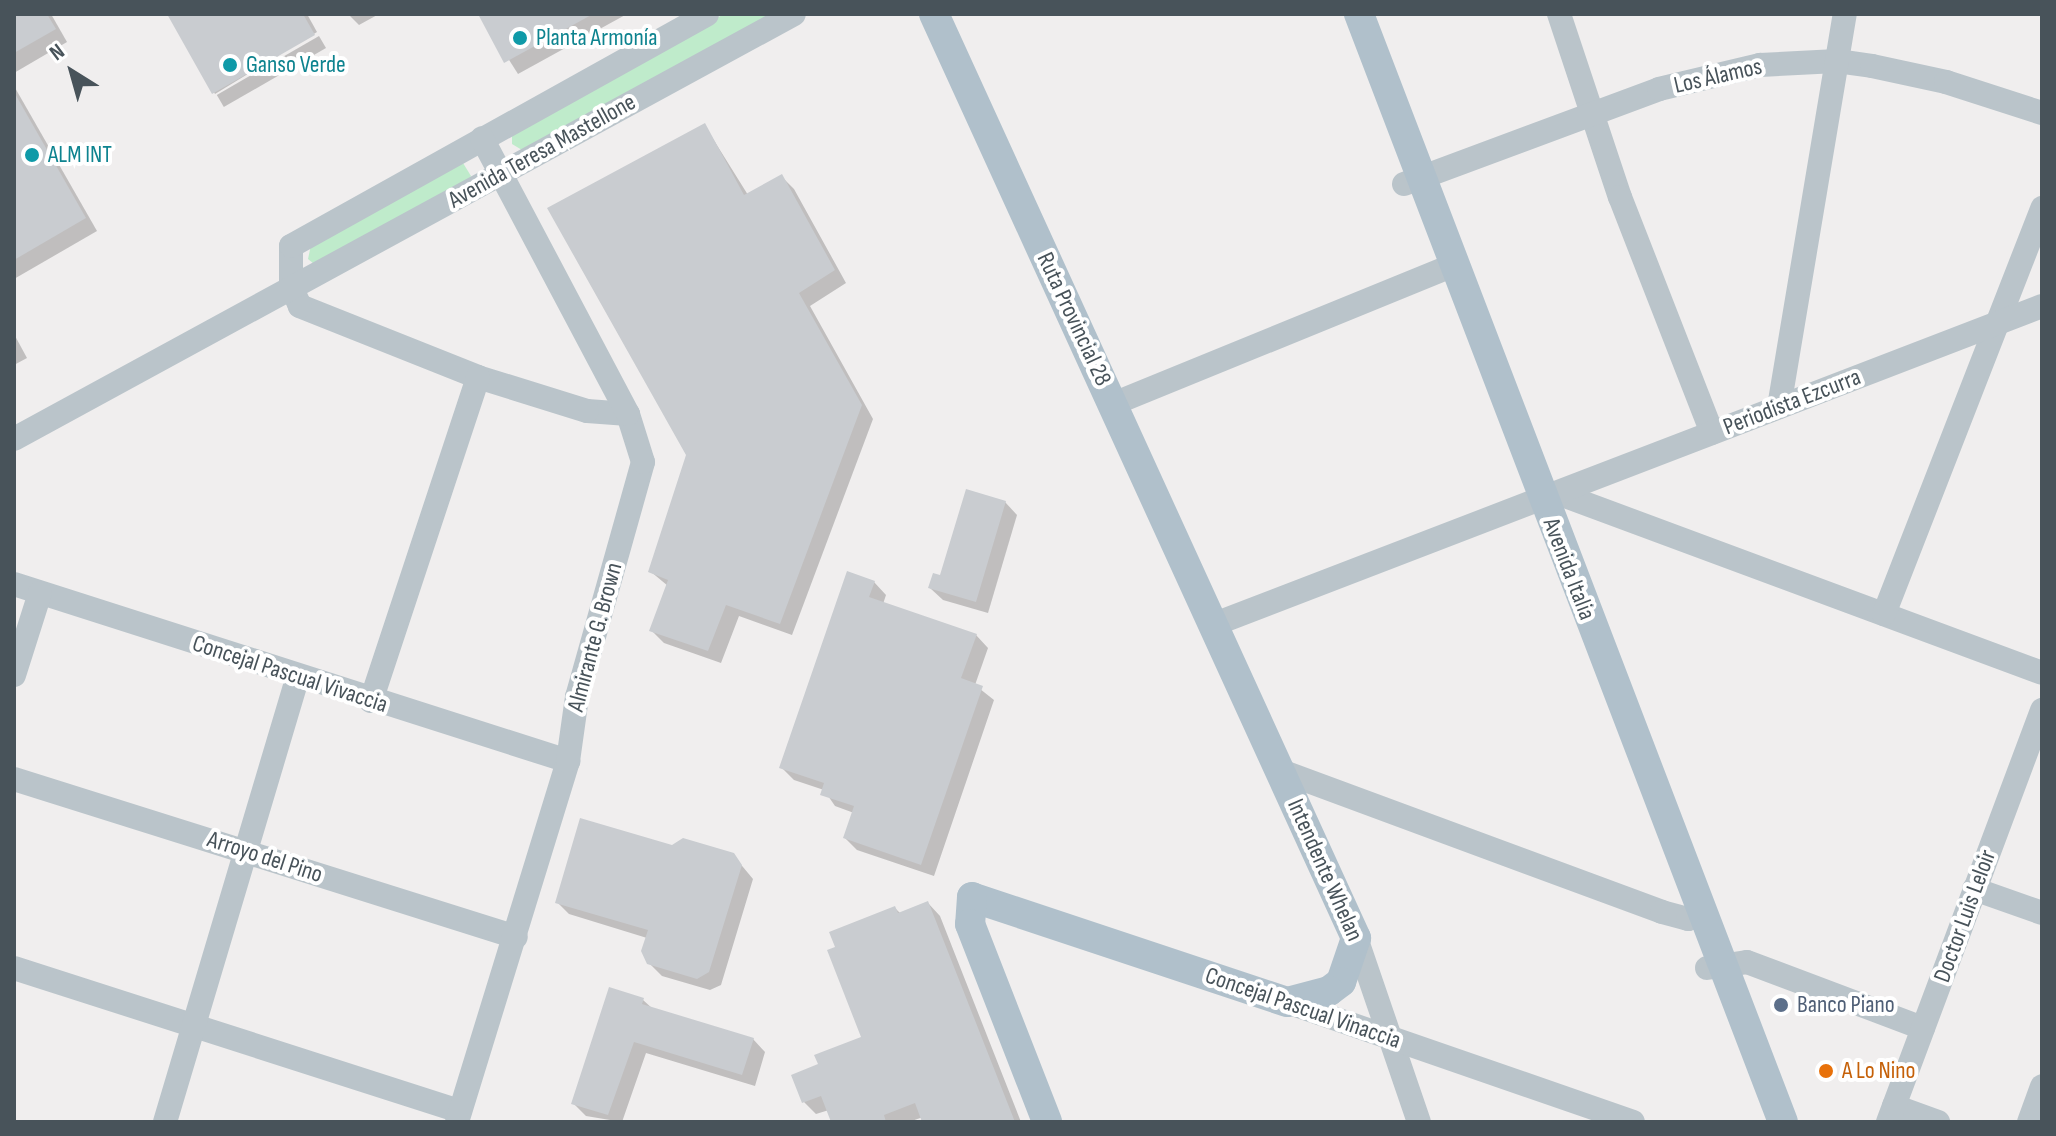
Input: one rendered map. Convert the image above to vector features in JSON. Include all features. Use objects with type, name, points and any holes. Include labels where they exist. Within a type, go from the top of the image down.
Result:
[{"type":"main road","name":"Ruta Provincial 28","points":[[934,14],[1215,624]]},
{"type":"main road","name":"Avenida Italia","points":[[1341,14],[1542,499],[1715,966],[1783,1122]]},
{"type":"main road","name":"Avenida Italia","points":[[1359,14],[1411,180]]},
{"type":"main road","name":"Intendente Whelan","points":[[1215,624],[1356,938]]},
{"type":"main road","name":"Concejal Pascual Vinaccia","points":[[1047,1122],[970,924],[972,897],[1287,1002]]},
{"type":"main road","points":[[1287,1002],[1329,991],[1341,982],[1356,938]]},
{"type":"main road","name":"Avenida Italia","points":[[1715,966],[1765,1122]]},
{"type":"street","name":"Avenida Teresa Mastellone","points":[[291,287],[291,246],[298,240],[707,14]]},
{"type":"street","name":"Avenida Teresa Mastellone","points":[[15,437],[794,14]]},
{"type":"street","points":[[1559,14],[1592,112],[1712,433]]},
{"type":"street","points":[[1779,407],[1845,14]]},
{"type":"street","name":"Los Álamos","points":[[1411,180],[1592,112],[1716,74],[1760,65],[1837,61],[1946,82],[2042,113]]},
{"type":"street","name":"Almirante G. Brown","points":[[458,1116],[516,937],[568,761],[577,697],[643,474],[628,414],[482,138]]},
{"type":"street","points":[[1884,614],[2042,208]]},
{"type":"street","points":[[1113,404],[1446,267]]},
{"type":"street","points":[[291,287],[308,310],[478,377],[587,411],[628,414]]},
{"type":"street","name":"Periodista Ezcurra","points":[[1215,624],[2042,306]]},
{"type":"street","points":[[371,701],[478,377]]},
{"type":"street","points":[[1542,499],[1884,614],[2042,673]]},
{"type":"street","name":"Concejal Pascual Vivaccia","points":[[14,584],[371,701],[568,761]]},
{"type":"street","points":[[14,675],[40,593]]},
{"type":"street","points":[[165,1122],[298,676]]},
{"type":"street","name":"Doctor Luis Leloir","points":[[1891,1114],[2042,710]]},
{"type":"street","points":[[1281,771],[1696,916]]},
{"type":"street","name":"Arroyo del Pino","points":[[14,779],[516,937]]},
{"type":"street","points":[[1974,889],[2042,913]]},
{"type":"street","name":"Intendente Whelan","points":[[1356,938],[1374,981],[1386,1035],[1419,1122]]},
{"type":"street","points":[[1715,966],[1747,962],[1923,1028]]},
{"type":"street","points":[[14,968],[196,1026],[458,1116]]},
{"type":"street","name":"Concejal Pascual Vinaccia","points":[[1287,1002],[1633,1122]]},
{"type":"street","points":[[2029,1122],[2042,1086]]},
{"type":"street","points":[[1891,1114],[1938,1122]]},
{"type":"green space","points":[[724,14],[773,14],[522,150],[512,144],[512,132],[518,127]]},
{"type":"green space","points":[[463,163],[471,176],[466,183],[314,264],[308,259],[311,245]]},
{"type":"building","points":[[14,14],[47,14],[56,29],[14,53]]},
{"type":"building","name":"Ganso Verde","points":[[167,14],[303,14],[315,35],[212,94]]},
{"type":"building","name":"Planta Armonía","points":[[478,14],[593,14],[504,63]]},
{"type":"building","name":"ALM INT","points":[[14,92],[86,218],[14,260]]},
{"type":"building","points":[[705,123],[744,195],[782,174],[835,270],[799,293],[862,405],[780,624],[726,605],[708,651],[649,631],[668,580],[648,572],[686,455],[547,208]]},
{"type":"building","points":[[966,489],[1006,501],[976,602],[928,588],[933,573],[940,575]]},
{"type":"building","points":[[847,571],[875,581],[869,597],[977,634],[961,678],[983,686],[921,865],[843,838],[854,806],[820,795],[824,783],[779,768]]},
{"type":"building","points":[[580,818],[672,845],[683,838],[734,853],[742,865],[709,972],[697,979],[647,964],[641,951],[648,930],[555,903]]},
{"type":"building","points":[[928,901],[1015,1122],[922,1122],[915,1103],[884,1115],[886,1122],[831,1122],[821,1096],[802,1103],[791,1075],[818,1064],[814,1055],[861,1037],[827,950],[835,947],[829,932],[895,906],[898,913]]},
{"type":"building","points":[[609,987],[644,998],[642,1004],[754,1038],[742,1075],[634,1042],[608,1115],[571,1104]]},
{"type":"place","name":"Planta Armonía","points":[[520,38]]},
{"type":"place","name":"Ganso Verde","points":[[230,65]]},
{"type":"place","name":"ALM INT","points":[[32,155]]},
{"type":"place","name":"Banco Piano","points":[[1781,1005]]},
{"type":"place","name":"A Lo Nino","points":[[1826,1071]]}]
